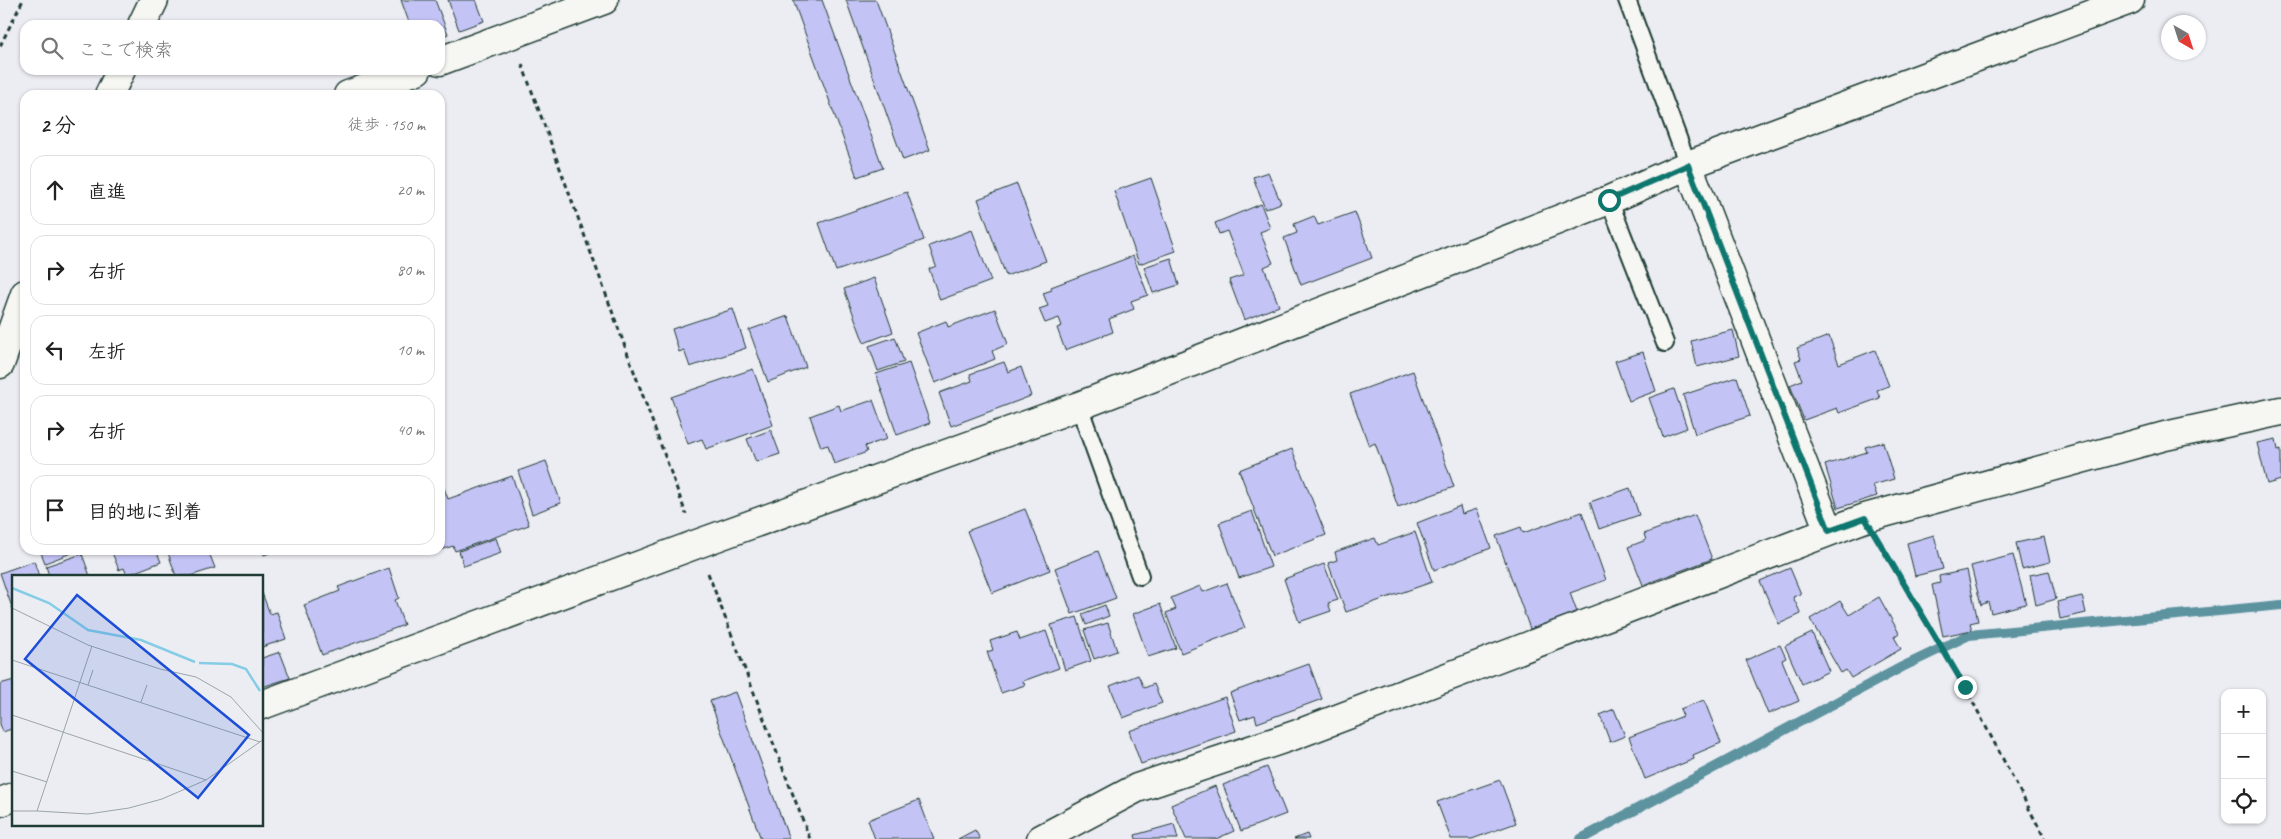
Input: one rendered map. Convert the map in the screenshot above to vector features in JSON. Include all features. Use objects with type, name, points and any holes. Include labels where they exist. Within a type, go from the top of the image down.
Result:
[{"type":"street","points":[[144,20],[154,0]]},
{"type":"street","points":[[445,60],[604,0]]},
{"type":"street","points":[[264,704],[697,544],[1079,406],[1609,200],[1688,165],[2130,0]]},
{"type":"street","points":[[111,90],[119,75]]},
{"type":"street","points":[[362,90],[403,75]]},
{"type":"street","points":[[1688,165],[1829,531]]},
{"type":"street","points":[[0,364],[20,308]]},
{"type":"street","points":[[1041,839],[1137,788],[1295,735],[1865,518],[2165,436],[2281,412]]},
{"type":"street","points":[[0,802],[12,798]]},
{"type":"lane","points":[[1627,0],[1688,165]]},
{"type":"lane","points":[[1609,200],[1665,343]]},
{"type":"lane","points":[[1079,406],[1140,576]]},
{"type":"path","points":[[0,46],[22,0]]},
{"type":"path","points":[[512,35],[697,544],[810,839]]},
{"type":"path","points":[[1865,518],[1965,687],[2045,839]]},
{"type":"building","points":[[401,0],[435,0],[443,20],[408,20]]},
{"type":"building","points":[[448,0],[476,0],[484,21],[459,30]]},
{"type":"building","points":[[793,0],[822,0],[883,168],[857,177]]},
{"type":"building","points":[[846,0],[876,0],[930,150],[903,160]]},
{"type":"building","points":[[1268,172],[1281,203],[1265,209],[1253,177]]},
{"type":"building","points":[[1151,178],[1176,251],[1139,264],[1114,191]]},
{"type":"building","points":[[1017,184],[1046,261],[1006,276],[978,199]]},
{"type":"building","points":[[907,192],[924,240],[836,271],[819,223]]},
{"type":"building","points":[[1261,204],[1270,228],[1260,232],[1273,263],[1264,267],[1279,306],[1244,320],[1229,280],[1244,275],[1227,231],[1219,234],[1215,223]]},
{"type":"building","points":[[1355,212],[1372,258],[1301,285],[1284,238],[1297,233],[1294,224],[1314,216],[1318,225]]},
{"type":"building","points":[[972,230],[991,281],[940,300],[929,269],[936,266],[929,246]]},
{"type":"building","points":[[1133,256],[1148,295],[1131,301],[1134,309],[1109,319],[1113,332],[1065,350],[1057,328],[1062,326],[1059,318],[1045,323],[1039,309],[1048,306],[1043,293],[1052,290],[1051,287]]},
{"type":"building","points":[[1171,258],[1179,285],[1153,293],[1144,267]]},
{"type":"building","points":[[874,278],[893,332],[864,343],[844,289]]},
{"type":"building","points":[[733,309],[746,348],[690,367],[684,350],[679,352],[672,329]]},
{"type":"building","points":[[995,309],[1008,344],[992,351],[995,359],[935,383],[916,333],[946,321],[948,327]]},
{"type":"building","points":[[788,316],[806,367],[768,382],[749,330]]},
{"type":"building","points":[[1733,330],[1739,356],[1697,367],[1691,341]]},
{"type":"building","points":[[1829,336],[1839,364],[1875,350],[1889,386],[1877,390],[1880,398],[1839,413],[1837,408],[1804,420],[1790,385],[1802,380],[1795,361],[1801,359],[1797,348]]},
{"type":"building","points":[[895,337],[904,362],[878,371],[869,346]]},
{"type":"building","points":[[1643,352],[1656,391],[1629,401],[1615,361]]},
{"type":"building","points":[[1004,362],[1008,372],[1021,367],[1031,396],[951,426],[939,393],[972,381],[970,374]]},
{"type":"building","points":[[909,363],[930,423],[897,435],[876,374]]},
{"type":"building","points":[[753,369],[773,425],[706,449],[702,439],[688,444],[671,397]]},
{"type":"building","points":[[1413,371],[1454,487],[1398,507],[1375,443],[1369,446],[1350,394]]},
{"type":"building","points":[[1737,377],[1750,416],[1695,434],[1683,395]]},
{"type":"building","points":[[1674,389],[1687,428],[1663,437],[1649,398]]},
{"type":"building","points":[[873,400],[887,439],[865,446],[867,452],[834,464],[828,445],[821,447],[810,416],[839,405],[841,411]]},
{"type":"building","points":[[771,430],[780,454],[756,462],[747,439]]},
{"type":"building","points":[[2276,439],[2278,450],[2281,449],[2281,480],[2267,484],[2257,443]]},
{"type":"building","points":[[1883,442],[1894,479],[1873,485],[1877,496],[1838,508],[1825,465],[1867,452],[1865,447]]},
{"type":"building","points":[[1292,449],[1326,535],[1272,556],[1239,470]]},
{"type":"building","points":[[546,461],[561,503],[532,514],[518,471]]},
{"type":"building","points":[[512,476],[529,525],[455,551],[453,546],[445,549],[445,491],[448,499]]},
{"type":"building","points":[[1630,488],[1639,515],[1599,529],[1590,502]]},
{"type":"building","points":[[1460,506],[1462,514],[1477,509],[1491,548],[1434,570],[1417,523]]},
{"type":"building","points":[[1025,509],[1050,570],[992,593],[967,531]]},
{"type":"building","points":[[1252,511],[1271,567],[1239,578],[1219,523]]},
{"type":"building","points":[[1582,512],[1606,580],[1570,593],[1577,612],[1530,629],[1496,536],[1521,527],[1523,533]]},
{"type":"building","points":[[1695,515],[1712,559],[1643,585],[1628,547],[1646,540],[1644,534]]},
{"type":"building","points":[[1415,532],[1432,582],[1346,612],[1328,563],[1337,560],[1335,552],[1375,538],[1378,545]]},
{"type":"building","points":[[1934,535],[1943,569],[1915,576],[1907,543]]},
{"type":"building","points":[[2044,537],[2050,562],[2022,569],[2016,543]]},
{"type":"building","points":[[496,538],[501,553],[464,566],[459,551]]},
{"type":"building","points":[[1098,551],[1116,598],[1072,614],[1055,568]]},
{"type":"building","points":[[42,555],[66,555],[45,563]]},
{"type":"building","points":[[82,555],[90,575],[49,575],[46,566]]},
{"type":"building","points":[[113,555],[158,555],[161,562],[127,575],[124,568],[119,570]]},
{"type":"building","points":[[169,555],[210,555],[215,568],[193,575],[176,575]]},
{"type":"building","points":[[2013,555],[2026,604],[1991,613],[1988,602],[1981,605],[1971,566]]},
{"type":"building","points":[[34,561],[39,575],[12,575],[12,607],[0,573]]},
{"type":"building","points":[[1324,564],[1338,600],[1328,603],[1331,611],[1299,622],[1284,579]]},
{"type":"building","points":[[389,568],[399,598],[395,600],[404,625],[322,655],[304,605],[340,591],[338,587]]},
{"type":"building","points":[[1790,568],[1801,594],[1793,597],[1801,614],[1779,624],[1760,581]]},
{"type":"building","points":[[1967,570],[1978,621],[1970,623],[1972,630],[1943,636],[1932,585],[1940,583],[1939,576]]},
{"type":"building","points":[[2049,571],[2056,599],[2036,605],[2030,575]]},
{"type":"building","points":[[1227,583],[1245,628],[1181,653],[1166,613],[1176,609],[1171,598],[1200,586],[1203,592]]},
{"type":"building","points":[[2082,596],[2086,613],[2060,619],[2057,602]]},
{"type":"building","points":[[1879,597],[1899,633],[1894,637],[1901,649],[1851,678],[1846,670],[1841,673],[1810,619],[1840,601],[1849,615]]},
{"type":"building","points":[[264,598],[270,614],[277,612],[286,639],[264,646]]},
{"type":"building","points":[[1160,604],[1176,648],[1148,657],[1133,614]]},
{"type":"building","points":[[1105,605],[1109,616],[1086,625],[1082,614]]},
{"type":"building","points":[[1077,617],[1091,661],[1065,670],[1051,625]]},
{"type":"building","points":[[1108,623],[1117,651],[1094,659],[1084,630]]},
{"type":"building","points":[[1046,631],[1059,668],[1023,681],[1025,685],[1001,693],[987,652],[993,650],[990,641],[1017,632],[1020,640]]},
{"type":"building","points":[[1812,633],[1829,671],[1802,684],[1785,646]]},
{"type":"building","points":[[1780,645],[1786,658],[1782,660],[1799,701],[1768,714],[1746,660]]},
{"type":"building","points":[[280,652],[290,678],[264,686],[264,657]]},
{"type":"building","points":[[1309,664],[1322,699],[1257,723],[1255,715],[1240,720],[1230,693]]},
{"type":"building","points":[[1138,675],[1144,688],[1154,684],[1162,703],[1123,718],[1110,686]]},
{"type":"building","points":[[12,681],[12,729],[3,732],[0,724],[0,684]]},
{"type":"building","points":[[735,692],[789,839],[761,839],[710,701]]},
{"type":"building","points":[[1225,697],[1236,731],[1141,764],[1129,731]]},
{"type":"building","points":[[1704,700],[1721,743],[1693,755],[1694,759],[1645,779],[1629,737],[1683,716],[1680,709]]},
{"type":"building","points":[[1614,709],[1625,736],[1610,742],[1600,715]]},
{"type":"building","points":[[1267,767],[1286,814],[1241,831],[1223,785]]},
{"type":"building","points":[[1500,780],[1516,823],[1472,839],[1451,839],[1437,802]]},
{"type":"building","points":[[1215,786],[1234,831],[1216,839],[1186,839],[1171,805]]},
{"type":"building","points":[[919,800],[934,839],[875,839],[868,820]]},
{"type":"building","points":[[1174,824],[1178,839],[1136,839],[1135,835]]},
{"type":"building","points":[[975,830],[980,839],[958,839]]},
{"type":"building","points":[[1307,834],[1309,839],[1294,839]]},
{"type":"waterway","points":[[1581,839],[1902,667],[1969,635],[2281,605]]},
{"type":"route","points":[[1609,200],[1688,165],[1829,531],[1865,518],[1965,687]]}]
